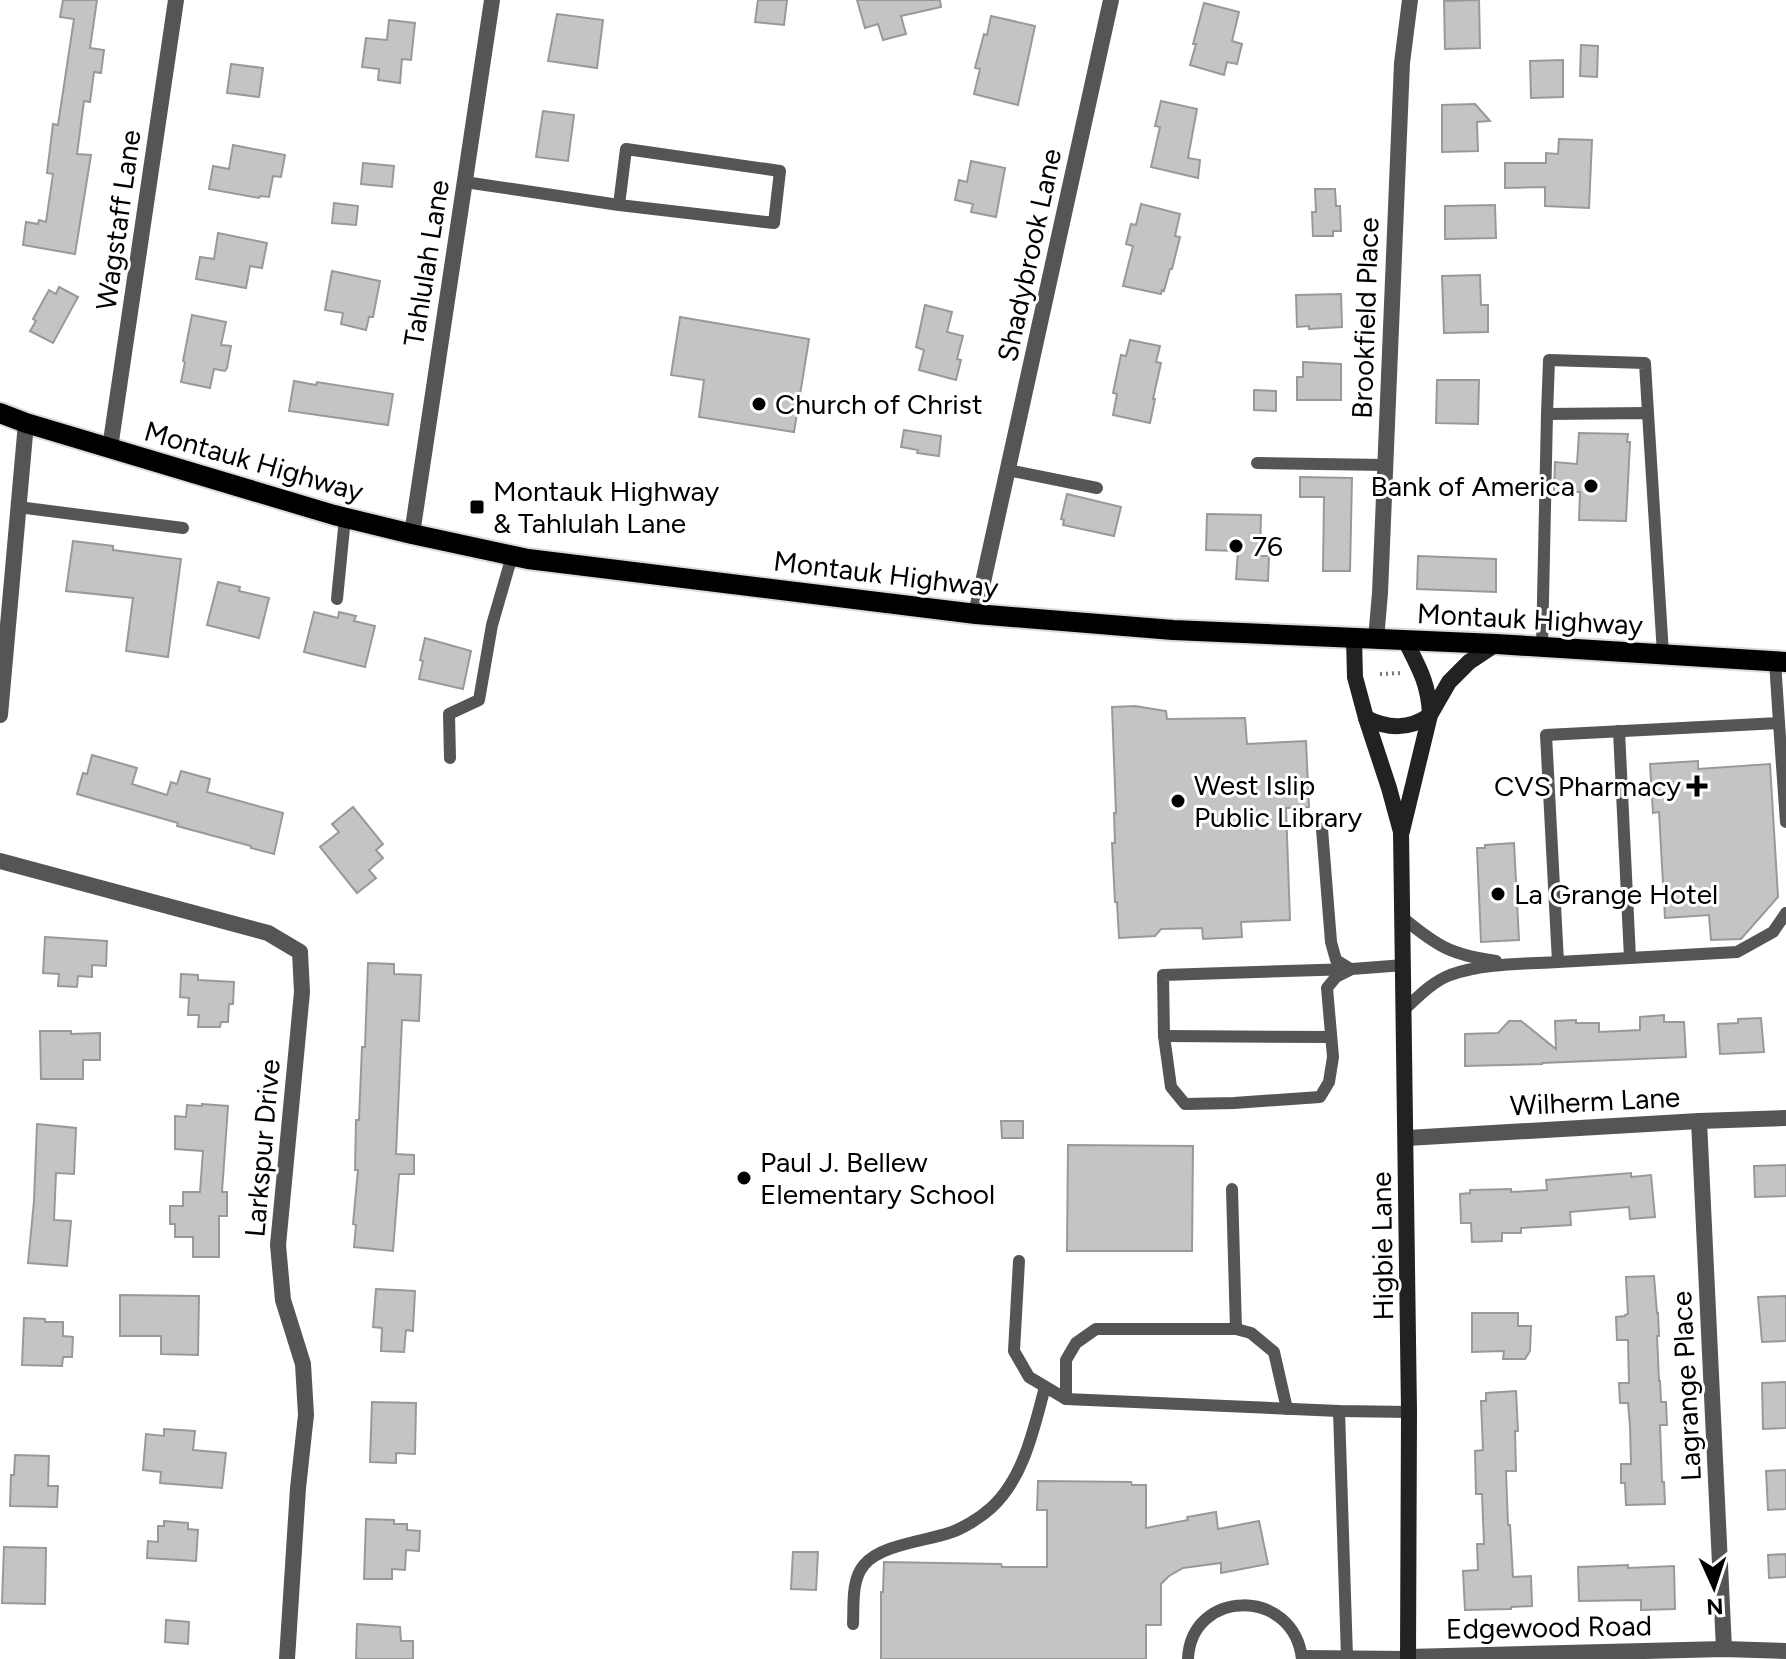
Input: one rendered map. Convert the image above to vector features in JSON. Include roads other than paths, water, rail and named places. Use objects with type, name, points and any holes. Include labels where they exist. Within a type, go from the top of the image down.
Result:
[{"type":"main road","name":"Montauk Highway","points":[[0,413],[345,518],[528,559],[976,614],[1173,630],[1496,644],[1781,661]]},
{"type":"main road","name":"Higbie Lane","points":[[1354,639],[1355,677],[1401,832],[1407,1138],[1408,1658]]},
{"type":"main road","name":"Higbie Lane","points":[[1405,640],[1424,676],[1430,715]]},
{"type":"main road","name":"Higbie Lane","points":[[1401,832],[1430,715],[1449,682],[1469,662],[1496,644]]},
{"type":"main road","points":[[1366,718],[1398,727],[1421,722],[1430,715]]},
{"type":"street","name":"Wagstaff Lane","points":[[110,448],[176,0]]},
{"type":"street","name":"Tahlulah Lane","points":[[412,534],[492,0]]},
{"type":"street","name":"Shadybrook Lane","points":[[976,614],[1111,0]]},
{"type":"street","name":"Brookfield Place","points":[[1376,639],[1402,63],[1410,0]]},
{"type":"street","points":[[0,715],[26,423]]},
{"type":"street","name":"Larkspur Drive","points":[[0,861],[268,933],[300,952],[302,992],[278,1245],[283,1300],[303,1364],[306,1415],[287,1659]]},
{"type":"street","name":"Wilherm Lane","points":[[1407,1138],[1786,1118]]},
{"type":"street","name":"Lagrange Place","points":[[1699,1121],[1724,1649]]},
{"type":"street","name":"Edgewood Road","points":[[1408,1658],[1724,1649],[1786,1651]]},
{"type":"lane","points":[[465,182],[619,205],[774,223],[780,171],[626,149],[619,205]]},
{"type":"lane","points":[[1542,647],[1549,360],[1645,363],[1663,654]]},
{"type":"lane","points":[[1547,414],[1648,413]]},
{"type":"lane","points":[[1257,463],[1385,465]]},
{"type":"lane","points":[[1008,470],[1097,488]]},
{"type":"lane","points":[[18,507],[183,528]]},
{"type":"lane","points":[[337,599],[345,518]]},
{"type":"lane","points":[[450,758],[449,714],[479,700],[492,625],[512,556]]},
{"type":"lane","points":[[1781,661],[1779,723],[1786,822]]},
{"type":"lane","points":[[1558,962],[1546,735],[1779,723]]},
{"type":"lane","points":[[1619,731],[1630,958]]},
{"type":"lane","points":[[1322,829],[1331,942],[1336,960],[1352,969]]},
{"type":"lane","points":[[1404,1010],[1449,976],[1479,968],[1737,952],[1773,932],[1786,913]]},
{"type":"lane","points":[[1403,918],[1444,949],[1468,958],[1519,964]]},
{"type":"lane","points":[[1352,969],[1336,977],[1327,988],[1333,1057],[1329,1082],[1320,1097],[1185,1104],[1171,1087],[1164,1036],[1163,975],[1404,965]]},
{"type":"lane","points":[[1164,1036],[1331,1037]]},
{"type":"lane","points":[[1232,1189],[1236,1329]]},
{"type":"lane","points":[[1019,1261],[1014,1351],[1029,1377],[1066,1399],[1409,1412]]},
{"type":"lane","points":[[1066,1399],[1066,1360],[1076,1343],[1096,1329],[1236,1329],[1251,1333],[1274,1352],[1287,1409]]},
{"type":"lane","points":[[853,1624],[856,1582],[863,1566],[878,1554],[952,1532],[989,1510],[1007,1492],[1029,1446],[1045,1387]]},
{"type":"lane","points":[[1339,1411],[1347,1657]]},
{"type":"lane","points":[[1188,1659],[1194,1634],[1205,1620],[1221,1610],[1238,1605],[1257,1606],[1274,1612],[1288,1624],[1298,1639],[1302,1658],[1408,1658]]},
{"type":"place","name":"Church of Christ","points":[[759,404]]},
{"type":"place","name":"Bank of America","points":[[1591,486]]},
{"type":"place","name":"Montauk Highway & Tahlulah Lane","points":[[477,507]]},
{"type":"place","name":"76","points":[[1236,546]]},
{"type":"place","name":"CVS Pharmacy","points":[[1697,786]]},
{"type":"place","name":"West Islip Public Library","points":[[1178,801]]},
{"type":"place","name":"La Grange Hotel","points":[[1498,894]]},
{"type":"place","name":"Paul J. Bellew Elementary School","points":[[744,1178]]}]
